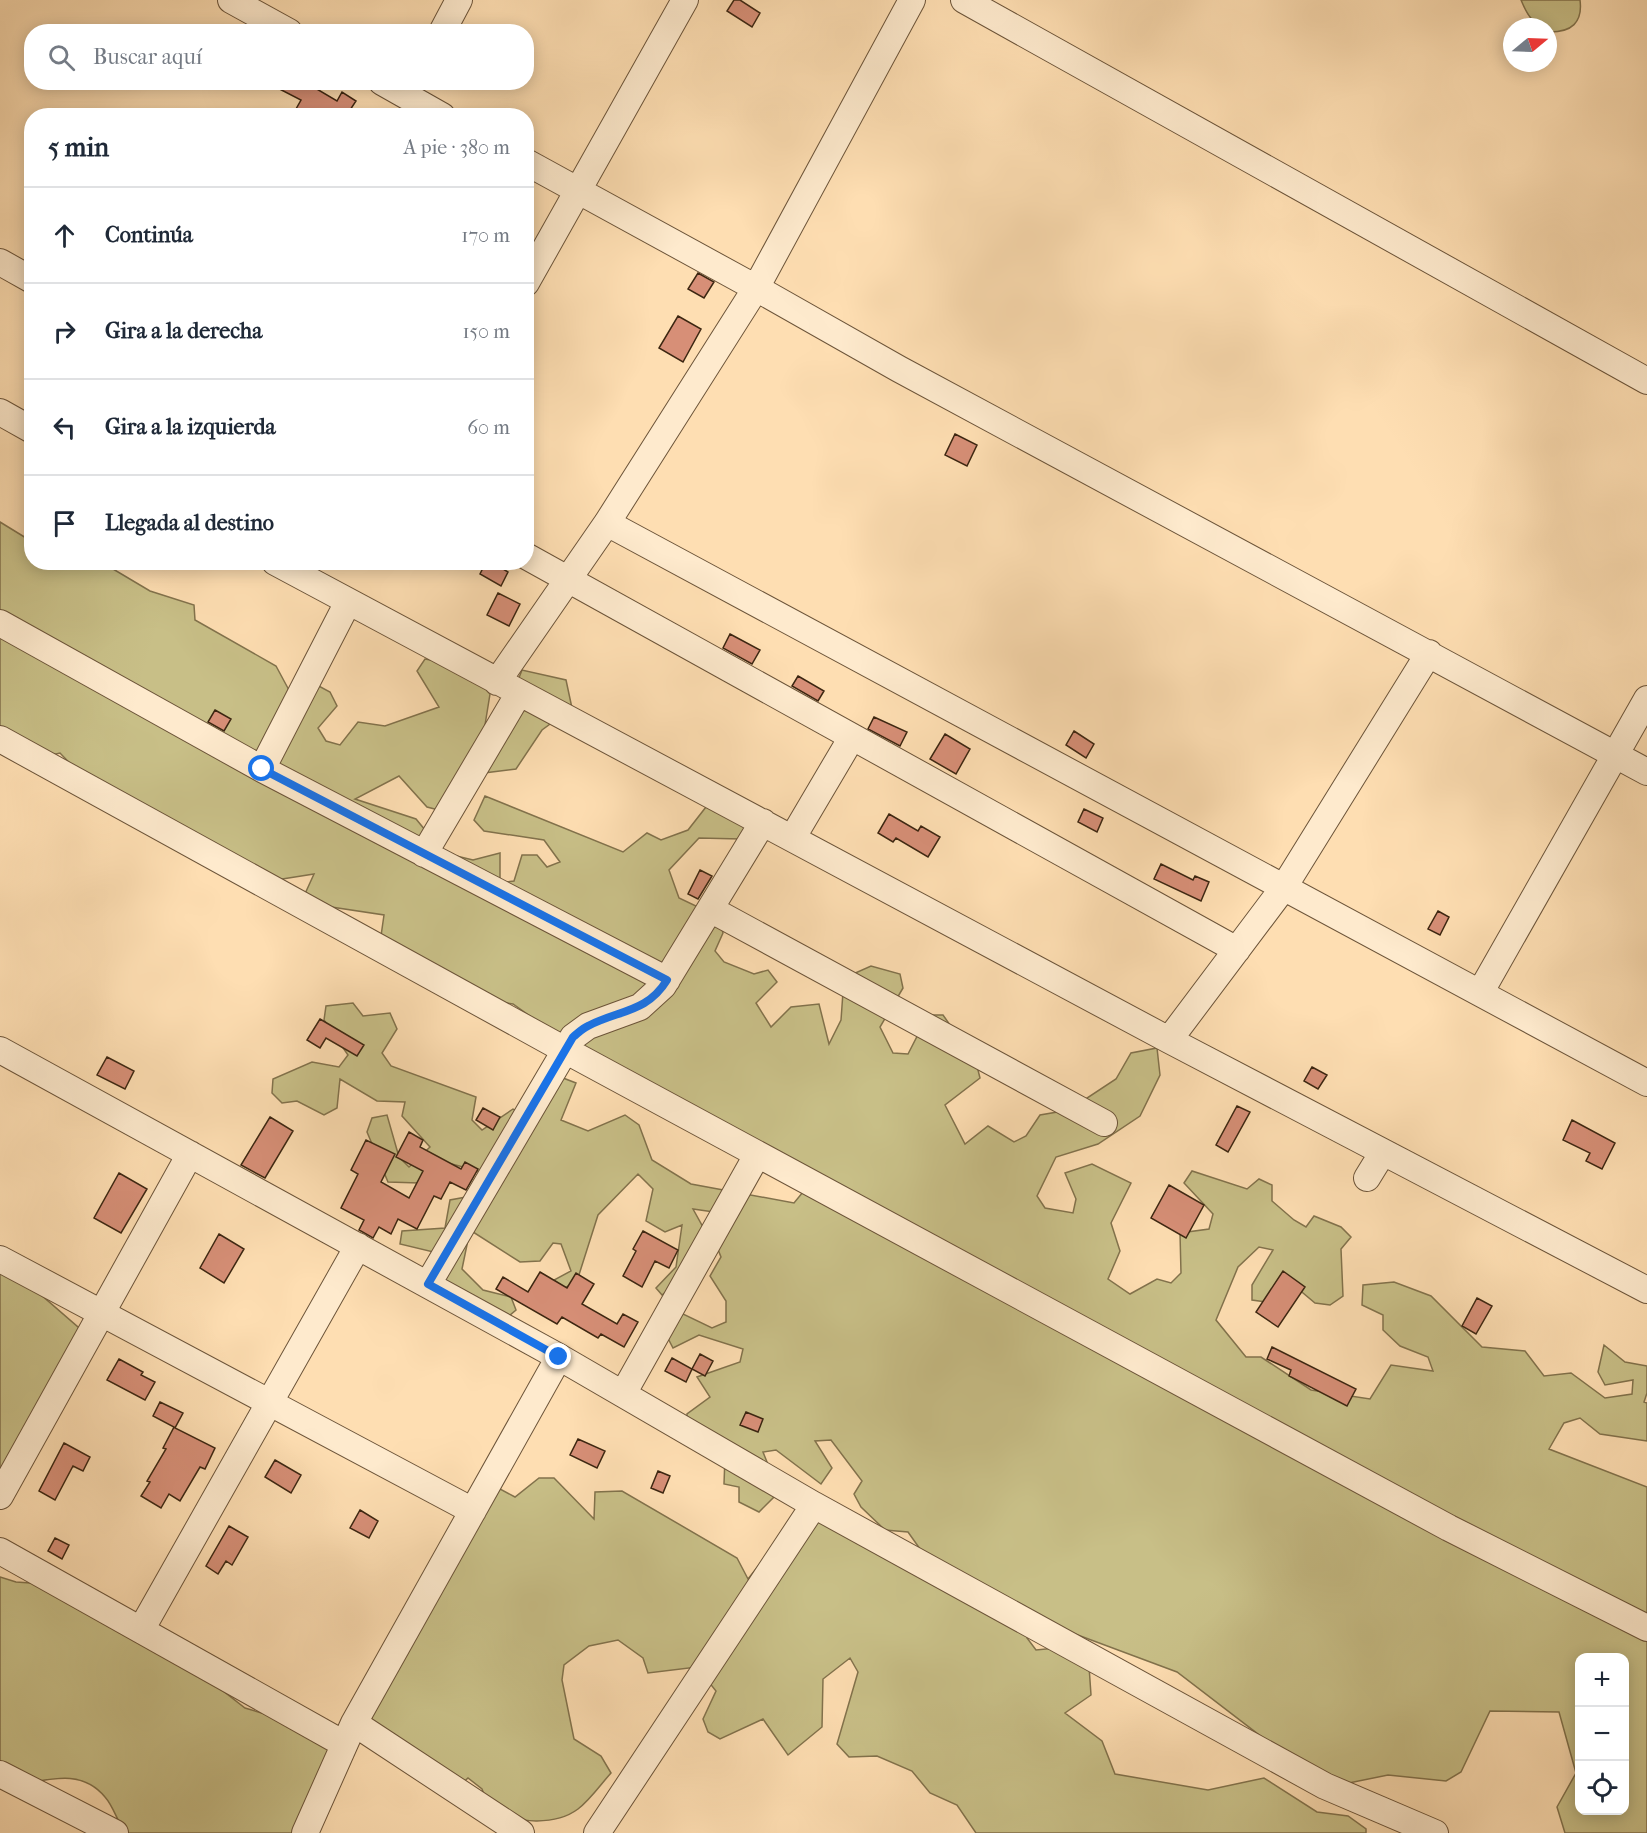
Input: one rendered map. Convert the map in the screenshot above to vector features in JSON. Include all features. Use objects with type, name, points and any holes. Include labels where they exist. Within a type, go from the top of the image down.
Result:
[{"type":"street","points":[[231,0],[274,24]]},
{"type":"street","points":[[446,24],[459,0]]},
{"type":"street","points":[[534,269],[685,0]]},
{"type":"street","points":[[424,854],[508,687],[568,579],[607,523],[756,288],[912,0]]},
{"type":"street","points":[[964,0],[1647,381]]},
{"type":"street","points":[[405,98],[426,108]]},
{"type":"street","points":[[534,166],[899,369],[1647,772]]},
{"type":"street","points":[[0,262],[24,276]]},
{"type":"street","points":[[0,412],[24,425]]},
{"type":"street","points":[[607,523],[1647,1083]]},
{"type":"street","points":[[534,560],[1237,950]]},
{"type":"street","points":[[289,570],[793,837],[1169,1040],[1647,1290]]},
{"type":"street","points":[[262,769],[348,603]]},
{"type":"street","points":[[0,623],[262,769],[667,980]]},
{"type":"street","points":[[1169,1040],[1284,887],[1429,653]]},
{"type":"street","points":[[1480,993],[1647,699]]},
{"type":"street","points":[[793,837],[852,737]]},
{"type":"street","points":[[0,739],[758,1155],[1439,1522],[1647,1628]]},
{"type":"street","points":[[428,1284],[573,1037],[588,1026],[640,1007],[654,996],[667,980],[763,822]]},
{"type":"street","points":[[710,909],[1104,1123]]},
{"type":"street","points":[[0,1050],[428,1284],[814,1505],[1325,1786],[1435,1833]]},
{"type":"street","points":[[1367,1178],[1383,1152]]},
{"type":"street","points":[[0,1496],[190,1154]]},
{"type":"street","points":[[623,1394],[758,1155]]},
{"type":"street","points":[[141,1630],[358,1246]]},
{"type":"street","points":[[0,1259],[473,1511]]},
{"type":"street","points":[[305,1833],[349,1734],[559,1357]]},
{"type":"street","points":[[597,1833],[814,1505]]},
{"type":"street","points":[[0,1551],[141,1630],[349,1734],[521,1833]]},
{"type":"street","points":[[0,1774],[115,1833]]},
{"type":"shaded area","points":[[1521,0],[1580,0],[1580,15],[1574,25],[1557,32],[1557,18],[1531,18]]},
{"type":"shaded area","points":[[0,522],[24,537],[24,570],[115,570],[150,591],[194,605],[195,620],[276,666],[290,692],[317,685],[330,692],[337,706],[318,728],[326,741],[340,745],[358,722],[385,726],[439,707],[417,671],[425,659],[454,665],[469,673],[483,685],[490,694],[485,725],[496,737],[522,670],[566,680],[572,708],[542,730],[516,769],[476,774],[454,814],[427,807],[399,776],[355,799],[416,819],[444,853],[473,860],[500,853],[500,883],[514,881],[522,855],[537,855],[547,867],[560,862],[544,840],[484,831],[474,820],[485,796],[623,852],[647,833],[661,840],[688,830],[706,807],[752,827],[741,839],[699,838],[669,870],[679,898],[719,917],[723,933],[715,951],[724,962],[754,974],[768,970],[777,982],[756,1003],[771,1027],[791,1007],[819,1004],[829,1044],[841,1020],[844,978],[871,966],[900,974],[903,988],[880,1027],[893,1053],[908,1054],[928,1015],[943,1015],[976,1062],[980,1078],[945,1105],[965,1144],[988,1126],[1014,1142],[1026,1136],[1040,1115],[1069,1110],[1116,1079],[1131,1053],[1157,1048],[1160,1075],[1140,1116],[1098,1144],[1056,1157],[1037,1196],[1045,1208],[1073,1213],[1076,1199],[1065,1173],[1092,1164],[1131,1183],[1111,1223],[1120,1251],[1108,1279],[1130,1294],[1157,1279],[1171,1283],[1181,1273],[1180,1233],[1209,1229],[1213,1214],[1184,1183],[1192,1171],[1247,1189],[1259,1179],[1272,1185],[1272,1201],[1294,1220],[1306,1227],[1314,1216],[1341,1227],[1351,1237],[1341,1249],[1343,1296],[1330,1305],[1315,1303],[1284,1277],[1266,1302],[1252,1300],[1252,1285],[1273,1250],[1259,1247],[1238,1267],[1216,1320],[1246,1357],[1261,1357],[1311,1390],[1370,1399],[1391,1365],[1433,1371],[1428,1357],[1400,1346],[1383,1330],[1383,1315],[1362,1305],[1363,1285],[1394,1282],[1431,1296],[1482,1347],[1525,1351],[1544,1376],[1571,1373],[1605,1398],[1632,1394],[1633,1380],[1605,1385],[1598,1372],[1604,1345],[1625,1362],[1647,1366],[1647,1393],[1644,1402],[1647,1403],[1647,1441],[1600,1434],[1580,1418],[1564,1423],[1549,1449],[1647,1487],[1647,1833],[1565,1833],[1557,1807],[1575,1775],[1575,1815],[1629,1815],[1629,1653],[1575,1653],[1575,1769],[1559,1712],[1490,1711],[1461,1772],[1446,1781],[1388,1775],[1344,1784],[1288,1757],[1177,1672],[1051,1625],[1036,1625],[1027,1638],[1036,1650],[1066,1647],[1089,1666],[1091,1695],[1065,1713],[1102,1741],[1115,1774],[1208,1790],[1264,1778],[1317,1812],[1348,1816],[1366,1829],[1366,1833],[976,1833],[957,1805],[930,1793],[912,1771],[877,1756],[849,1757],[837,1744],[858,1672],[850,1658],[823,1679],[822,1727],[788,1755],[763,1719],[720,1739],[708,1732],[703,1719],[716,1691],[697,1667],[648,1673],[643,1658],[618,1640],[589,1646],[564,1665],[562,1680],[574,1739],[601,1756],[611,1773],[591,1797],[569,1815],[536,1821],[491,1814],[482,1789],[468,1778],[457,1788],[375,1730],[369,1711],[489,1483],[515,1497],[539,1478],[554,1478],[594,1519],[595,1492],[622,1491],[737,1558],[748,1579],[804,1508],[930,1563],[908,1532],[885,1530],[861,1507],[854,1494],[862,1481],[831,1440],[815,1441],[832,1468],[821,1484],[776,1450],[763,1452],[779,1492],[759,1512],[739,1502],[739,1487],[724,1484],[725,1457],[687,1429],[687,1414],[710,1397],[697,1377],[740,1362],[743,1349],[699,1335],[673,1348],[660,1323],[677,1311],[712,1328],[726,1322],[726,1301],[710,1276],[721,1257],[713,1237],[728,1214],[693,1209],[704,1229],[698,1266],[662,1295],[656,1288],[676,1267],[682,1225],[665,1232],[646,1221],[653,1189],[638,1174],[598,1215],[577,1281],[565,1288],[554,1280],[571,1271],[561,1244],[553,1243],[540,1261],[520,1262],[470,1230],[462,1269],[483,1290],[511,1297],[516,1310],[504,1320],[441,1281],[442,1254],[400,1244],[402,1231],[445,1228],[450,1200],[477,1195],[486,1184],[478,1171],[437,1160],[419,1183],[388,1182],[367,1132],[372,1118],[387,1115],[399,1157],[409,1167],[430,1147],[402,1116],[405,1102],[377,1101],[340,1079],[337,1108],[324,1115],[297,1101],[282,1103],[272,1093],[273,1079],[312,1062],[339,1067],[348,1055],[324,1020],[326,1006],[353,1003],[363,1016],[390,1013],[397,1029],[382,1053],[391,1066],[476,1097],[472,1120],[482,1130],[513,1109],[527,1116],[563,1078],[576,1083],[561,1120],[588,1131],[625,1115],[639,1125],[652,1160],[691,1184],[794,1203],[803,1192],[663,1111],[513,1004],[470,997],[381,936],[384,915],[318,905],[304,896],[314,874],[257,883],[107,802],[60,753],[38,758],[0,741]]},
{"type":"shaded area","points":[[0,1269],[18,1275],[86,1334],[0,1474]]},
{"type":"shaded area","points":[[0,1577],[16,1582],[45,1584],[163,1644],[245,1708],[288,1721],[337,1754],[296,1833],[126,1833],[105,1797],[94,1787],[82,1781],[56,1778],[0,1787]]},
{"type":"building","points":[[734,0],[740,0],[760,13],[752,27],[727,11]]},
{"type":"building","points":[[282,90],[318,90],[337,101],[342,92],[356,101],[351,108],[297,108],[301,100]]},
{"type":"building","points":[[698,273],[714,282],[704,298],[688,289]]},
{"type":"building","points":[[678,316],[701,329],[683,362],[659,348]]},
{"type":"building","points":[[955,434],[977,445],[967,466],[945,455]]},
{"type":"building","points":[[482,570],[508,572],[501,586],[480,574]]},
{"type":"building","points":[[498,593],[520,604],[509,626],[487,615]]},
{"type":"building","points":[[730,634],[760,650],[752,664],[723,648]]},
{"type":"building","points":[[798,676],[824,691],[818,701],[792,686]]},
{"type":"building","points":[[215,710],[231,719],[224,731],[208,722]]},
{"type":"building","points":[[874,717],[907,732],[900,746],[868,729]]},
{"type":"building","points":[[1074,731],[1094,744],[1086,758],[1066,745]]},
{"type":"building","points":[[945,734],[970,749],[956,774],[930,759]]},
{"type":"building","points":[[1084,809],[1103,818],[1097,832],[1078,822]]},
{"type":"building","points":[[889,814],[918,831],[921,826],[940,837],[928,857],[896,838],[893,842],[878,833]]},
{"type":"building","points":[[1161,864],[1193,880],[1195,876],[1209,882],[1201,901],[1154,879]]},
{"type":"building","points":[[700,870],[712,876],[698,899],[688,894]]},
{"type":"building","points":[[1438,911],[1449,917],[1440,935],[1428,929]]},
{"type":"building","points":[[320,1019],[364,1045],[357,1056],[326,1038],[320,1048],[307,1040]]},
{"type":"building","points":[[107,1057],[134,1071],[125,1089],[97,1075]]},
{"type":"building","points":[[1312,1067],[1327,1075],[1318,1089],[1304,1081]]},
{"type":"building","points":[[1237,1106],[1250,1112],[1228,1152],[1216,1145]]},
{"type":"building","points":[[483,1108],[500,1117],[493,1130],[476,1120]]},
{"type":"building","points":[[270,1117],[293,1131],[265,1178],[241,1165]]},
{"type":"building","points":[[1572,1120],[1615,1143],[1602,1169],[1586,1161],[1590,1153],[1563,1140]]},
{"type":"building","points":[[409,1132],[423,1140],[420,1147],[461,1169],[465,1162],[478,1169],[466,1190],[450,1182],[441,1199],[434,1196],[417,1229],[398,1219],[391,1234],[379,1227],[373,1238],[359,1230],[364,1220],[341,1208],[358,1174],[351,1170],[366,1140],[395,1154],[381,1182],[409,1198],[423,1171],[396,1157]]},
{"type":"building","points":[[119,1173],[147,1189],[121,1233],[94,1218]]},
{"type":"building","points":[[1169,1185],[1204,1205],[1186,1238],[1151,1218]]},
{"type":"building","points":[[643,1231],[678,1250],[669,1268],[655,1261],[642,1287],[623,1276],[636,1251],[633,1249]]},
{"type":"building","points":[[219,1234],[244,1249],[224,1283],[200,1268]]},
{"type":"building","points":[[1283,1271],[1305,1287],[1278,1327],[1256,1312]]},
{"type":"building","points":[[540,1272],[567,1288],[576,1273],[594,1284],[582,1304],[617,1324],[623,1314],[638,1322],[624,1347],[601,1334],[598,1338],[562,1317],[557,1324],[496,1289],[503,1277],[528,1292]]},
{"type":"building","points":[[1477,1298],[1492,1306],[1476,1334],[1462,1326]]},
{"type":"building","points":[[1272,1347],[1356,1389],[1347,1406],[1289,1376],[1291,1370],[1267,1359]]},
{"type":"building","points":[[700,1354],[713,1361],[705,1376],[692,1369]]},
{"type":"building","points":[[672,1358],[692,1369],[686,1382],[665,1371]]},
{"type":"building","points":[[119,1359],[143,1372],[141,1375],[155,1382],[145,1400],[107,1380]]},
{"type":"building","points":[[160,1402],[183,1413],[175,1428],[215,1448],[205,1469],[200,1467],[180,1501],[169,1494],[161,1508],[141,1496],[166,1449],[163,1448],[174,1427],[153,1416]]},
{"type":"building","points":[[746,1412],[763,1419],[758,1432],[740,1425]]},
{"type":"building","points":[[578,1439],[605,1451],[597,1468],[570,1455]]},
{"type":"building","points":[[64,1443],[90,1457],[83,1471],[73,1466],[55,1500],[39,1491]]},
{"type":"building","points":[[275,1460],[301,1475],[291,1493],[265,1477]]},
{"type":"building","points":[[658,1471],[670,1476],[663,1493],[651,1488]]},
{"type":"building","points":[[360,1510],[378,1521],[369,1538],[350,1528]]},
{"type":"building","points":[[229,1526],[248,1537],[232,1565],[226,1561],[218,1574],[206,1566]]},
{"type":"building","points":[[55,1538],[69,1545],[62,1559],[48,1551]]},
{"type":"route","points":[[262,769],[667,980],[654,996],[640,1007],[588,1026],[573,1037],[428,1284],[559,1357]]}]
